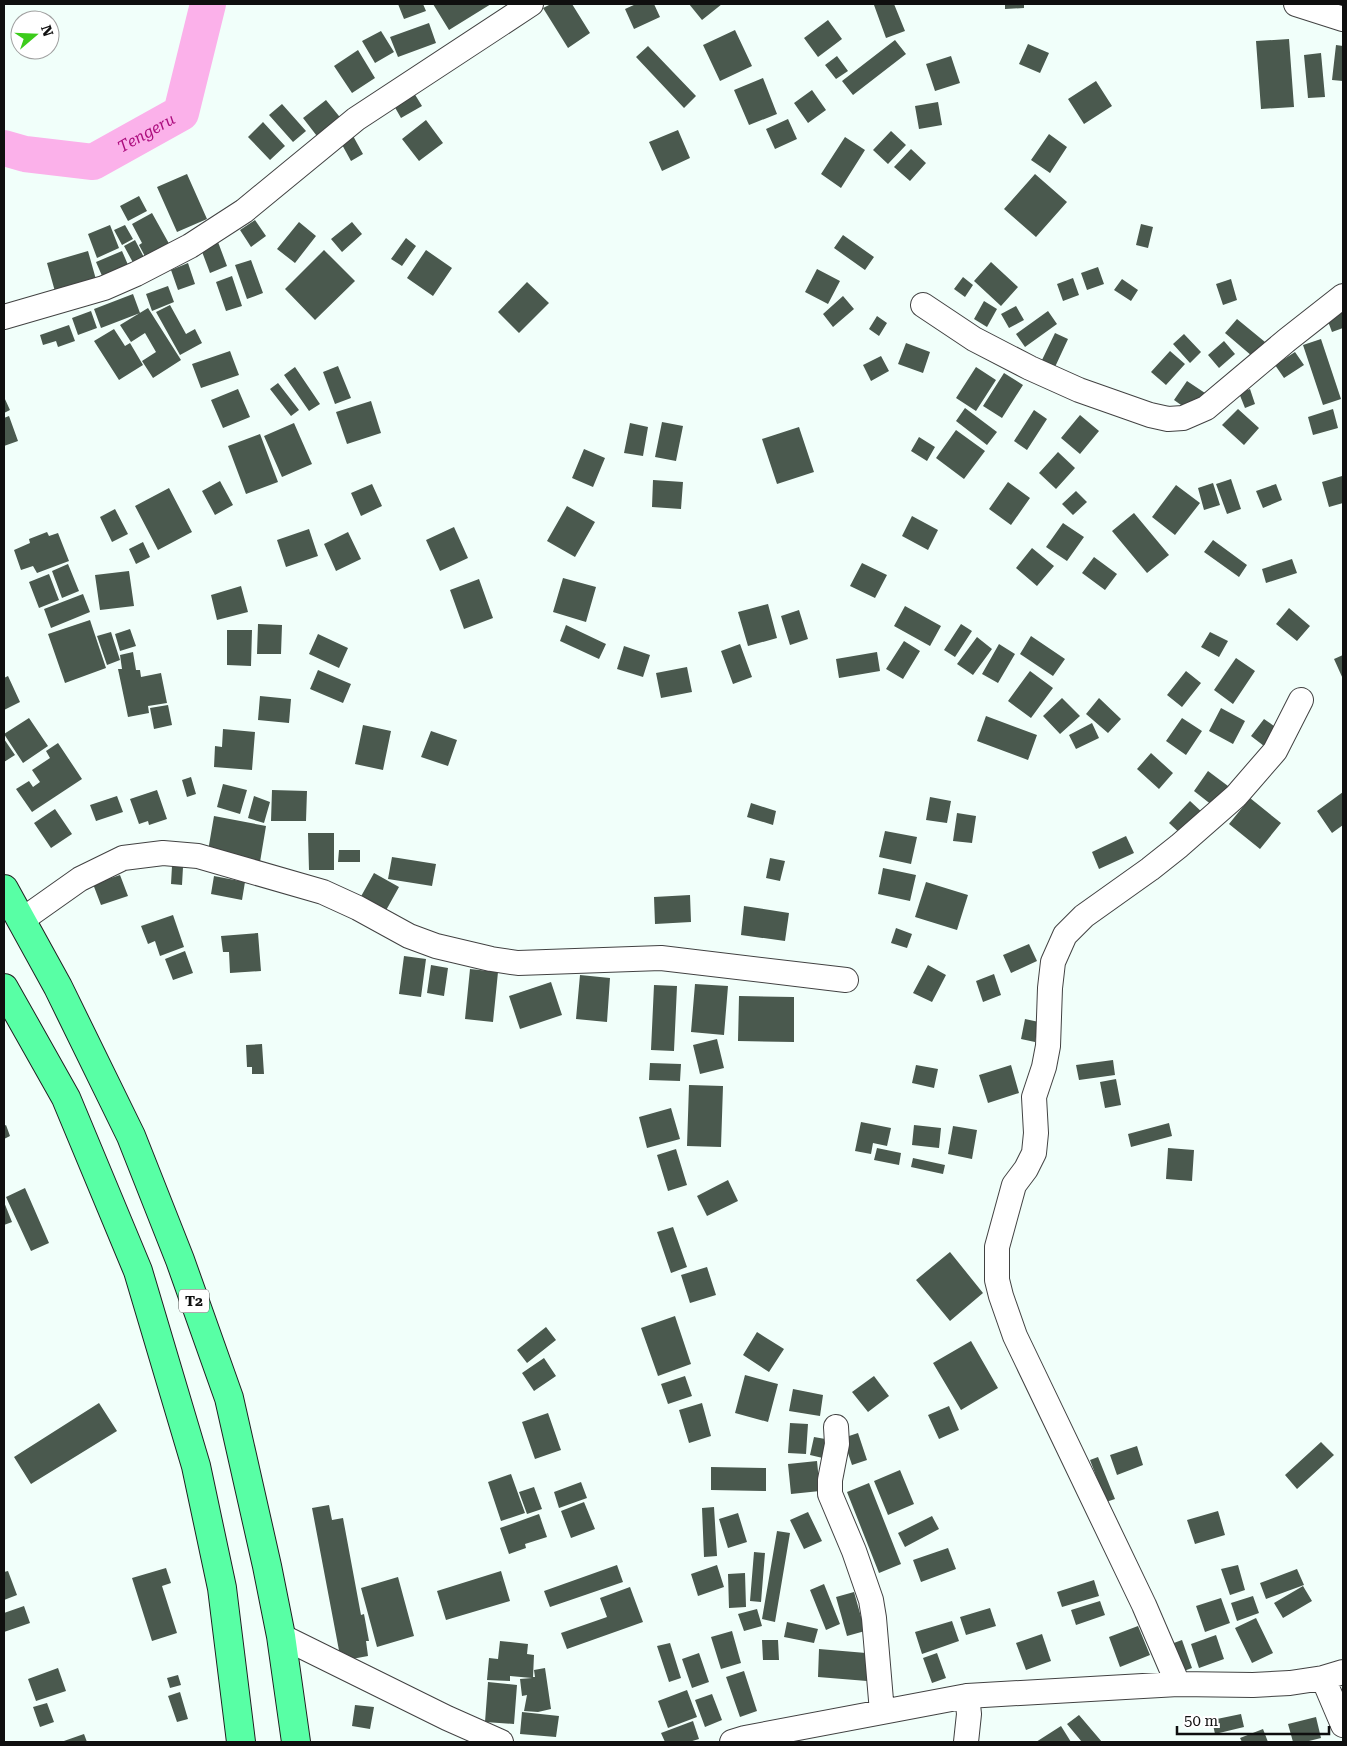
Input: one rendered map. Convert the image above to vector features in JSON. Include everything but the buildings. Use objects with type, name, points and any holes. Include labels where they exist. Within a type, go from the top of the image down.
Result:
[{"type":"highway","name":"T2","points":[[4,889],[58,987],[131,1136],[180,1260],[229,1398],[281,1636],[296,1742]]},
{"type":"highway","points":[[4,988],[66,1098],[138,1271],[196,1466],[222,1588],[241,1742]]},
{"type":"street","points":[[4,317],[104,288],[190,246],[244,210],[356,119],[531,4]]},
{"type":"street","points":[[1296,4],[1343,19]]},
{"type":"street","points":[[923,305],[974,339],[1030,368],[1079,390],[1150,415],[1168,419],[1183,418],[1206,408],[1286,340],[1343,296]]},
{"type":"street","points":[[1178,1684],[1144,1605],[1015,1336],[997,1280],[997,1247],[1014,1185],[1026,1169],[1034,1153],[1036,1139],[1034,1097],[1044,1067],[1048,1046],[1053,962],[1065,935],[1084,916],[1179,846],[1236,796],[1275,751],[1301,700]]},
{"type":"street","points":[[22,920],[80,879],[123,858],[163,853],[198,856],[323,892],[358,908],[409,936],[436,946],[491,959],[518,963],[661,958],[846,980]]},
{"type":"street","points":[[836,1427],[837,1444],[830,1480],[830,1494],[857,1558],[871,1600],[882,1712]]},
{"type":"street","points":[[281,1636],[447,1718],[501,1742]]},
{"type":"street","points":[[732,1742],[745,1738],[797,1735],[882,1712],[967,1696],[1178,1684],[1253,1685],[1290,1683],[1333,1675],[1343,1724]]},
{"type":"street","points":[[966,1742],[969,1727],[967,1696]]},
{"type":"waterway","name":"Tengeru","points":[[4,148],[25,154],[93,162],[181,113],[208,4]]}]
